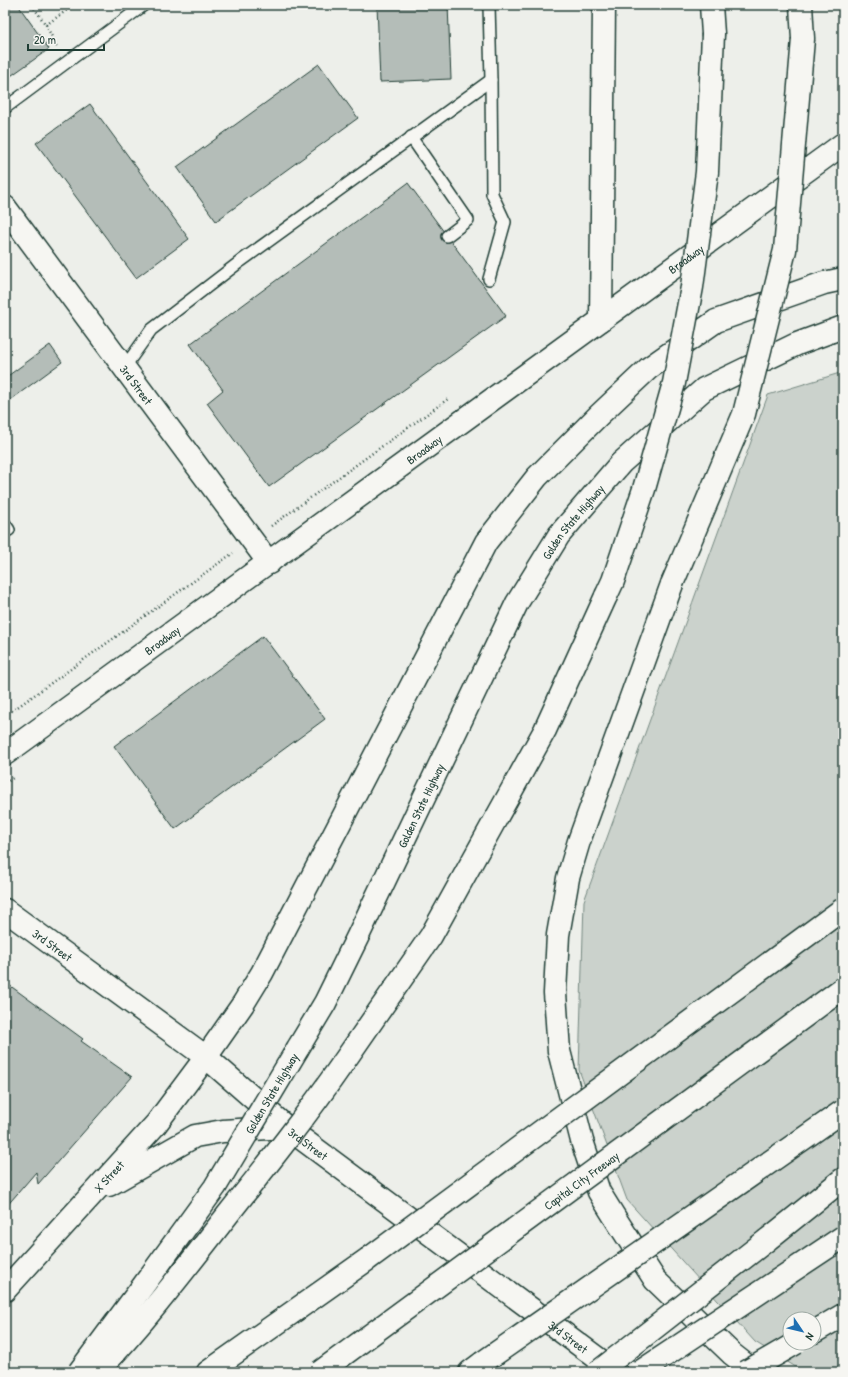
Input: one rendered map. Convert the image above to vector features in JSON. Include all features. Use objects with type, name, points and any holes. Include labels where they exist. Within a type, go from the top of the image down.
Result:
[{"type":"main road","points":[[601,320],[604,5]]},
{"type":"main road","points":[[96,1372],[117,1351],[162,1299],[316,1101],[431,936],[545,730],[613,581],[644,489],[674,383],[692,287],[707,172],[713,34],[711,5]]},
{"type":"main road","points":[[755,1372],[732,1354],[655,1280],[599,1192],[582,1141],[559,1050],[555,993],[558,935],[568,878],[579,841],[672,584],[744,414],[785,250],[803,39],[801,5]]},
{"type":"main road","name":"Broadway","points":[[5,754],[843,144]]},
{"type":"main road","name":"3rd Street","points":[[5,207],[269,563]]},
{"type":"main road","name":"X Street","points":[[5,1290],[156,1124],[243,1004],[262,973],[486,542],[537,477],[649,368],[716,322],[824,283],[843,279]]},
{"type":"main road","name":"Golden State Highway","points":[[79,1372],[215,1187],[325,1003],[517,602],[559,535],[621,463],[704,389],[797,344],[843,327]]},
{"type":"main road","points":[[208,1372],[368,1259],[843,909]]},
{"type":"main road","name":"3rd Street","points":[[5,910],[206,1057],[286,1127],[616,1372]]},
{"type":"main road","name":"Capital City Freeway","points":[[320,1372],[843,988]]},
{"type":"main road","points":[[470,1372],[843,1111]]},
{"type":"main road","points":[[92,1195],[195,1136],[224,1131],[286,1127]]},
{"type":"main road","points":[[598,1372],[843,1179]]},
{"type":"main road","points":[[640,1372],[843,1237]]},
{"type":"main road","points":[[822,1327],[843,1315]]},
{"type":"main road","points":[[746,1372],[782,1351]]},
{"type":"lane","points":[[5,108],[144,5]]},
{"type":"lane","points":[[489,5],[492,194],[505,222],[489,279]]},
{"type":"lane","points":[[124,368],[151,330],[241,261],[491,80]]},
{"type":"lane","points":[[411,137],[468,220],[446,236]]},
{"type":"path","points":[[32,5],[46,25],[58,48],[53,51]]},
{"type":"path","points":[[46,25],[74,5]]},
{"type":"path","points":[[5,716],[452,396]]},
{"type":"shaded area","points":[[843,372],[843,1372],[804,1372],[755,1342],[627,1200],[579,1070],[584,901],[768,395]]},
{"type":"building","points":[[5,5],[18,5],[49,49],[5,80]]},
{"type":"building","points":[[377,5],[448,5],[451,79],[380,82]]},
{"type":"building","points":[[319,64],[358,118],[216,221],[177,167]]},
{"type":"building","points":[[90,104],[189,239],[136,278],[36,143]]},
{"type":"building","points":[[408,183],[506,316],[269,487],[207,403],[223,390],[190,344]]},
{"type":"building","points":[[50,345],[62,362],[5,404],[5,378]]},
{"type":"building","points":[[263,636],[325,719],[175,829],[114,746]]},
{"type":"building","points":[[5,982],[83,1039],[81,1041],[132,1077],[38,1184],[36,1172],[5,1208]]}]
